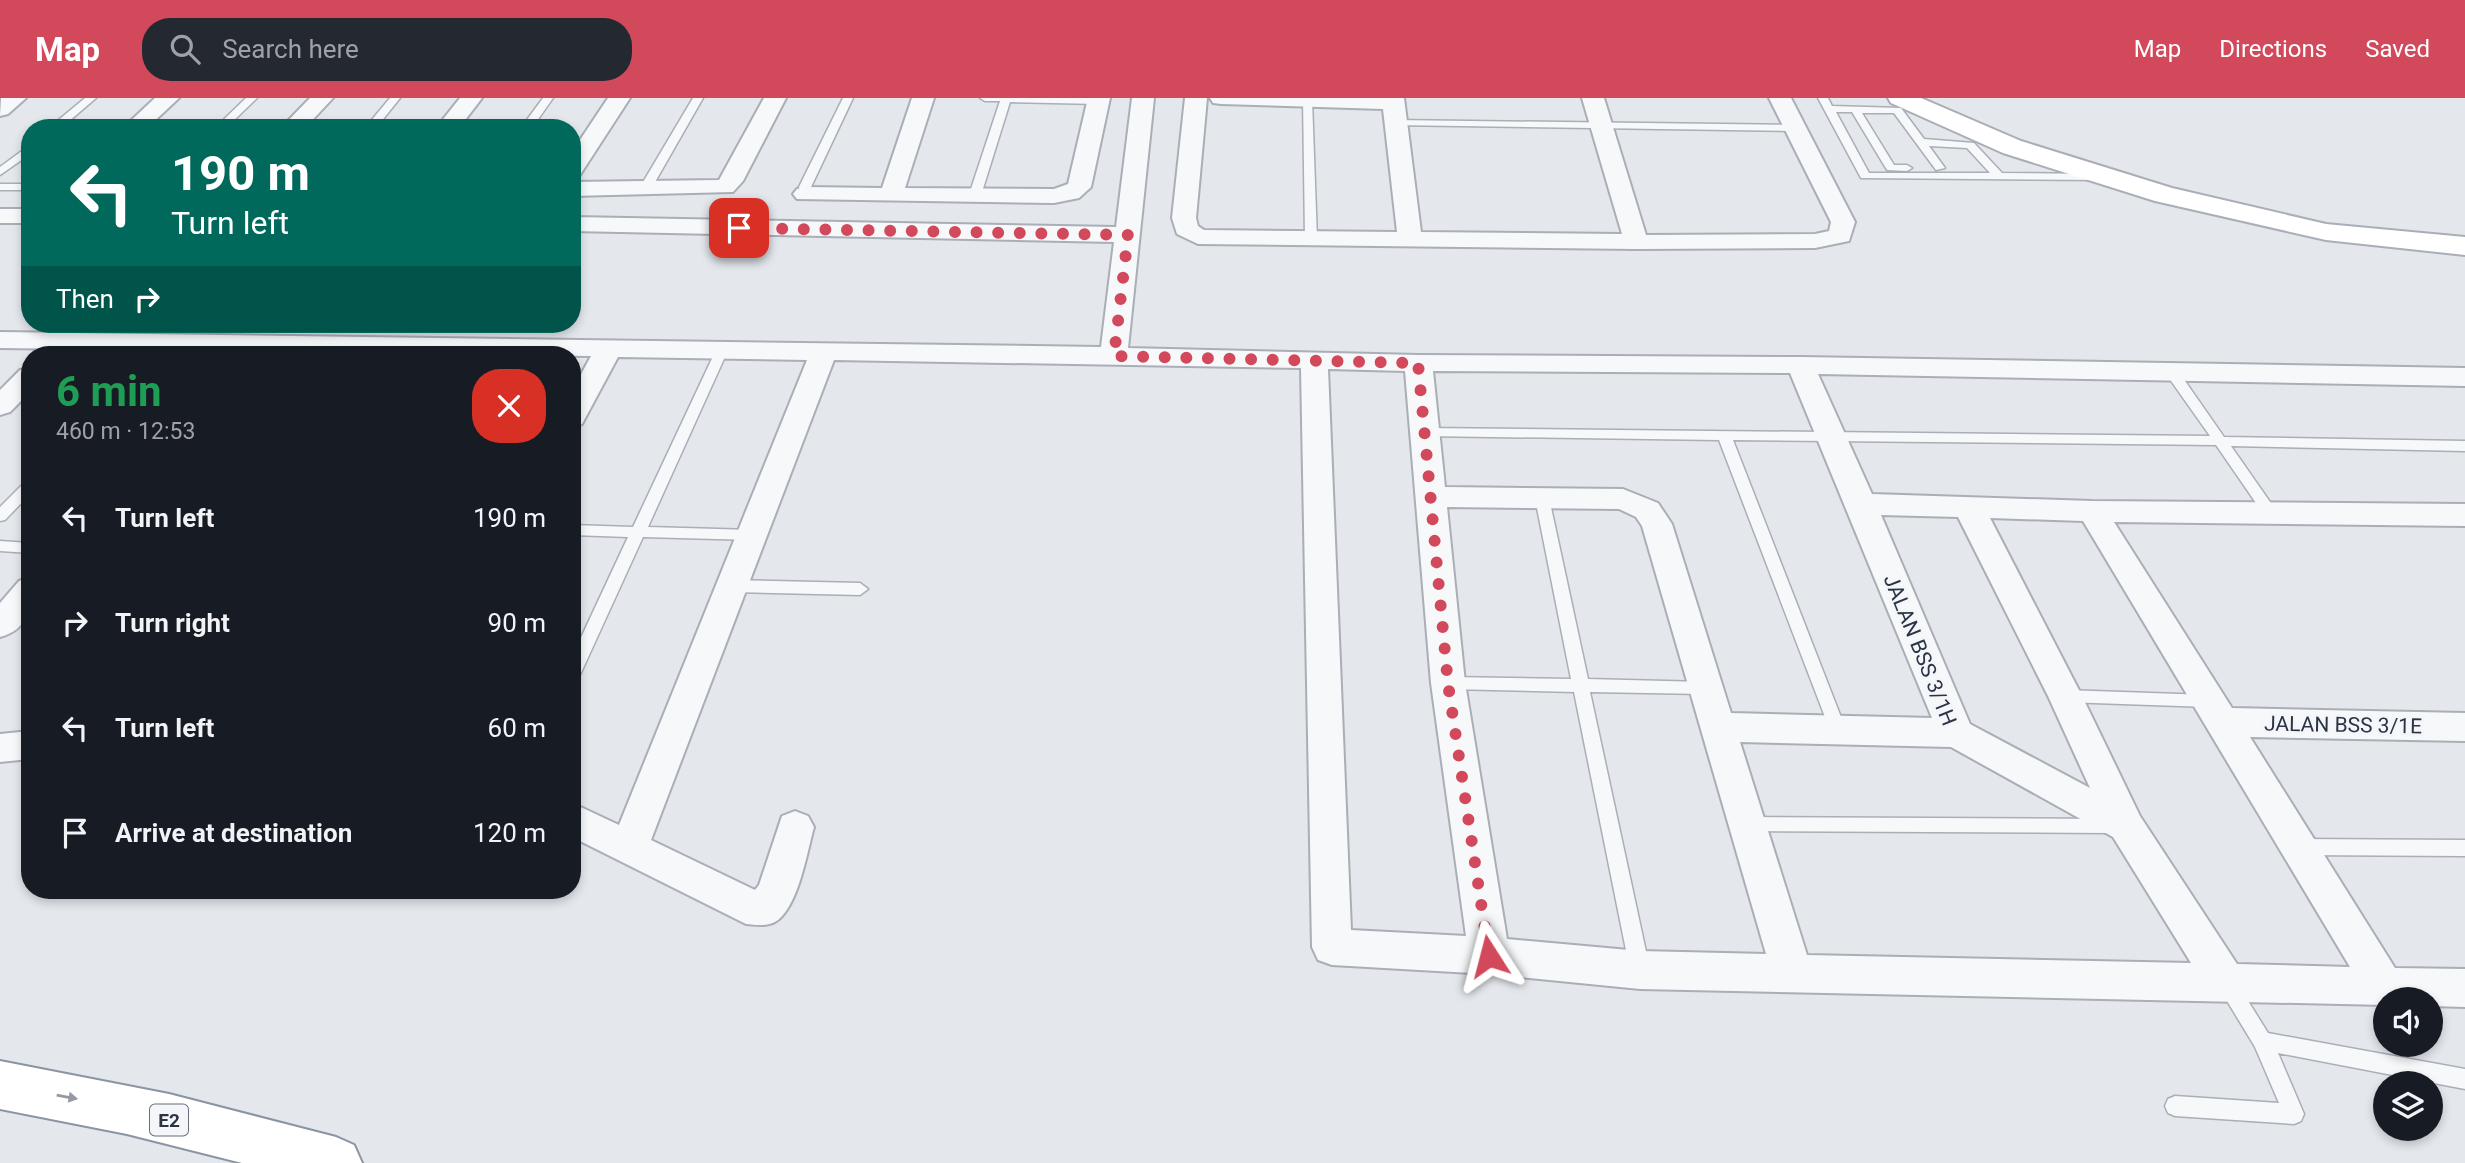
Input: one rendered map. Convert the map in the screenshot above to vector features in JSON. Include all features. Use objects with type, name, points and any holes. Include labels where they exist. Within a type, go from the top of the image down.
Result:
[{"type":"main road","points":[[1900,98],[2012,147],[2165,195],[2326,232],[2465,246]]},
{"type":"main road","points":[[1935,98],[2026,137],[2171,181],[2322,216],[2465,231]]},
{"type":"main road","name":"E2","points":[[0,1085],[80,1099],[263,1142],[335,1163]]},
{"type":"street","points":[[0,109],[15,98]]},
{"type":"street","points":[[144,119],[168,98]]},
{"type":"street","points":[[301,119],[322,98]]},
{"type":"street","points":[[454,119],[471,98]]},
{"type":"street","points":[[581,156],[619,98]]},
{"type":"street","points":[[581,189],[725,187],[731,181],[775,98]]},
{"type":"street","points":[[891,195],[923,98]]},
{"type":"street","points":[[1114,356],[1143,98]]},
{"type":"street","points":[[1196,98],[1184,218],[1186,229],[1198,237],[1636,242],[1815,241],[1840,236],[1843,222],[1780,98]]},
{"type":"street","points":[[1221,98],[1307,100],[1394,108],[1410,240]]},
{"type":"street","points":[[1592,98],[1636,242]]},
{"type":"street","points":[[805,194],[1054,196],[1071,193],[1079,187],[1099,99]]},
{"type":"street","points":[[0,216],[21,216]]},
{"type":"street","points":[[581,225],[1128,235]]},
{"type":"street","points":[[0,340],[44,346]]},
{"type":"street","points":[[581,349],[1418,363],[1800,365],[2465,377]]},
{"type":"street","points":[[581,401],[609,349]]},
{"type":"street","points":[[629,847],[824,352]]},
{"type":"street","points":[[1314,360],[1332,947],[1489,956],[1640,970],[2465,988]]},
{"type":"street","points":[[1418,363],[1422,432],[1448,684],[1489,956]]},
{"type":"street","name":"JALAN BSS 3/1H","points":[[1718,727],[1956,733],[1800,365]]},
{"type":"street","points":[[0,406],[21,385]]},
{"type":"street","points":[[1429,497],[1623,499],[1647,510],[1657,524],[1704,688],[1792,974]]},
{"type":"street","points":[[1861,505],[2092,511],[2465,515]]},
{"type":"street","points":[[1969,508],[2065,696],[2126,826],[2227,984]]},
{"type":"street","points":[[2092,511],[2296,847],[2384,986]]},
{"type":"street","points":[[0,625],[21,600]]},
{"type":"street","name":"JALAN BSS 3/1E","points":[[2214,711],[2465,727]]},
{"type":"street","points":[[1956,733],[2126,826]]},
{"type":"street","points":[[0,748],[21,746]]},
{"type":"street","points":[[581,824],[746,906],[764,908],[776,893],[794,827]]},
{"type":"lane","points":[[65,119],[91,98]]},
{"type":"lane","points":[[230,119],[252,98]]},
{"type":"lane","points":[[378,119],[395,98]]},
{"type":"lane","points":[[533,119],[548,98]]},
{"type":"lane","points":[[645,189],[698,98]]},
{"type":"lane","points":[[805,194],[805,187],[848,98]]},
{"type":"lane","points":[[985,98],[1099,99]]},
{"type":"lane","points":[[975,195],[1006,98]]},
{"type":"lane","points":[[1823,98],[1865,176],[2109,177]]},
{"type":"lane","points":[[1307,100],[1311,239]]},
{"type":"lane","points":[[1394,108],[1601,125],[1796,128]]},
{"type":"lane","points":[[1830,109],[1897,110],[1940,168]]},
{"type":"lane","points":[[1855,109],[1891,168],[1990,168]]},
{"type":"lane","points":[[1921,142],[1970,145],[1999,177]]},
{"type":"lane","points":[[0,172],[21,155]]},
{"type":"lane","points":[[0,187],[21,187]]},
{"type":"lane","points":[[581,656],[722,350]]},
{"type":"lane","points":[[2171,371],[2270,512]]},
{"type":"lane","points":[[1422,432],[1831,435],[2465,446]]},
{"type":"lane","points":[[1724,435],[1838,730]]},
{"type":"lane","points":[[0,516],[21,494]]},
{"type":"lane","points":[[1542,498],[1640,970]]},
{"type":"lane","points":[[581,530],[753,535]]},
{"type":"lane","points":[[0,546],[21,547]]},
{"type":"lane","points":[[733,586],[860,589]]},
{"type":"lane","points":[[1448,684],[1704,688]]},
{"type":"lane","points":[[2065,696],[2214,711]]},
{"type":"lane","points":[[1747,824],[2126,826]]},
{"type":"lane","points":[[2296,847],[2465,848]]},
{"type":"lane","points":[[2175,1106],[2294,1114],[2262,1041],[2227,984]]},
{"type":"lane","points":[[2262,1041],[2465,1079]]},
{"type":"route","points":[[739,228],[1128,235],[1114,356],[1418,363],[1422,432],[1448,684],[1489,956]]}]
